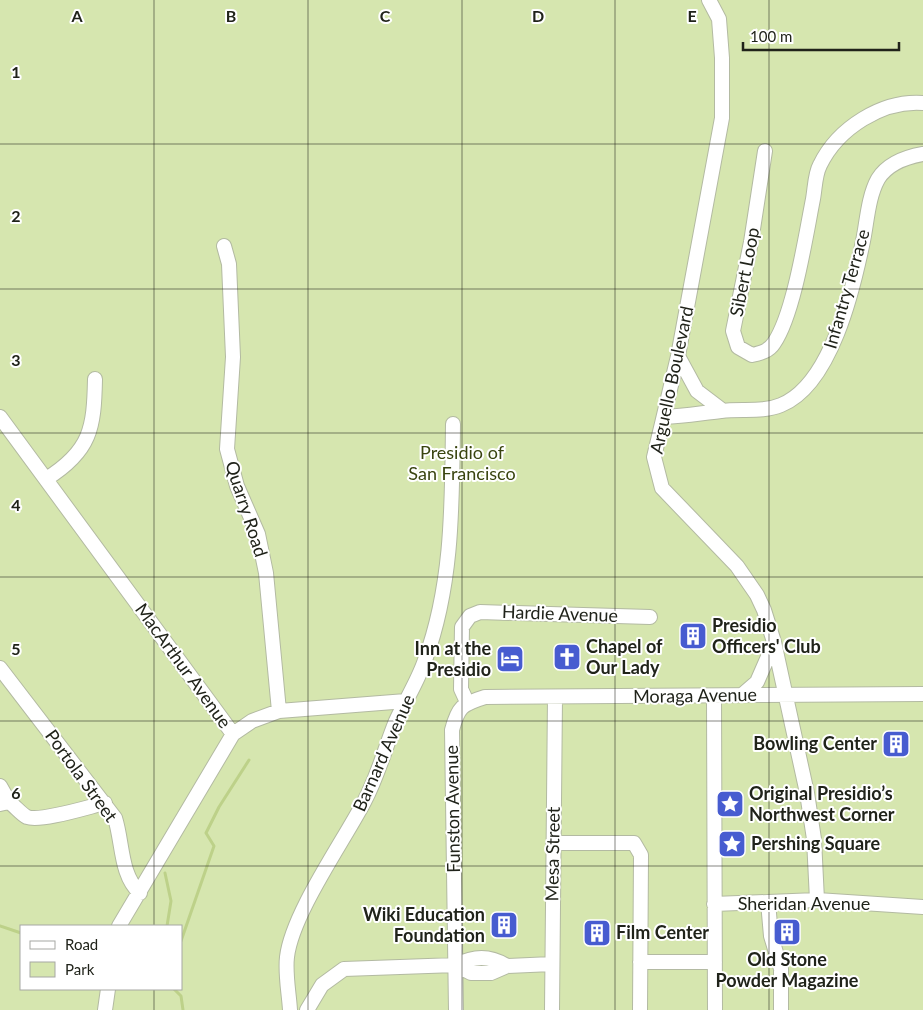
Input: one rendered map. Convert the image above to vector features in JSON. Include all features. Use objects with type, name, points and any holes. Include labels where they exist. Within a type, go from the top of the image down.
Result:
[{"type":"street","name":"Arguello Boulevard","points":[[709,0],[719,19],[722,58],[722,118],[678,356],[654,457],[662,488],[737,566],[757,595],[774,642],[812,823],[817,900]]},
{"type":"street","name":"Sibert Loop","points":[[765,151],[751,242],[733,331],[738,347],[752,355],[764,352],[774,342],[787,313],[819,166],[834,145],[864,119],[885,108],[923,103]]},
{"type":"street","name":"Infantry Terrace","points":[[664,417],[780,406],[804,391],[814,379],[837,333],[858,264],[872,195],[878,178],[890,166],[908,157],[923,154]]},
{"type":"street","name":"Quarry Road","points":[[224,246],[229,264],[232,357],[227,449],[237,486],[258,534],[266,573],[279,711]]},
{"type":"street","points":[[678,356],[697,391],[722,410]]},
{"type":"street","points":[[46,480],[67,465],[85,444],[94,417],[95,379]]},
{"type":"street","name":"MacArthur Avenue","points":[[0,417],[233,734],[121,925]]},
{"type":"street","name":"Barnard Avenue","points":[[290,1010],[287,957],[297,925],[365,800],[425,660],[438,612],[448,560],[452,502],[453,424]]},
{"type":"street","name":"Hardie Avenue","points":[[467,702],[461,689],[462,627],[470,616],[480,612],[650,617]]},
{"type":"street","points":[[742,695],[757,682],[774,642]]},
{"type":"street","name":"Portola Street","points":[[0,668],[115,818],[130,884],[140,894]]},
{"type":"street","name":"Moraga Avenue","points":[[467,702],[485,697],[923,694]]},
{"type":"street","points":[[714,696],[715,1010]]},
{"type":"street","name":"Mesa Street","points":[[552,1010],[555,697]]},
{"type":"street","points":[[233,734],[252,721],[279,711],[406,701]]},
{"type":"street","name":"Funston Avenue","points":[[456,1010],[452,730],[456,715],[467,702]]},
{"type":"street","points":[[0,786],[4,803],[32,818],[64,814],[105,803]]},
{"type":"street","points":[[553,843],[634,843],[641,855],[640,1010]]},
{"type":"street","name":"Sheridan Avenue","points":[[714,904],[817,900],[923,907]]},
{"type":"street","points":[[768,902],[771,936],[781,969],[781,1010]]},
{"type":"street","points":[[749,903],[771,936]]},
{"type":"street","points":[[307,1010],[322,985],[344,969],[456,965],[471,958],[494,958],[507,966],[552,964]]},
{"type":"street","points":[[640,962],[715,962]]},
{"type":"street","points":[[105,1010],[108,990]]},
{"type":"green space","name":"Presidio of San Francisco","points":[[0,0],[923,0],[923,1010],[0,1010]]},
{"type":"waterway","points":[[182,938],[214,846],[206,833],[219,807],[249,760]]},
{"type":"waterway","points":[[165,873],[171,901],[167,925]]},
{"type":"waterway","points":[[0,926],[20,933]]},
{"type":"waterway","points":[[175,990],[181,996],[183,1010]]},
{"type":"place","name":"Presidio Officers' Club","points":[[693,636]]},
{"type":"place","name":"Chapel of Our Lady","points":[[567,657]]},
{"type":"place","name":"Inn at the Presidio","points":[[510,659]]},
{"type":"place","name":"Bowling Center","points":[[896,744]]},
{"type":"place","name":"Original Presidio’s Northwest Corner","points":[[730,804]]},
{"type":"place","name":"Pershing Square","points":[[732,844]]},
{"type":"place","name":"Wiki Education Foundation","points":[[504,925]]},
{"type":"place","name":"Old Stone Powder Magazine","points":[[787,932]]},
{"type":"place","name":"Film Center","points":[[597,933]]}]
